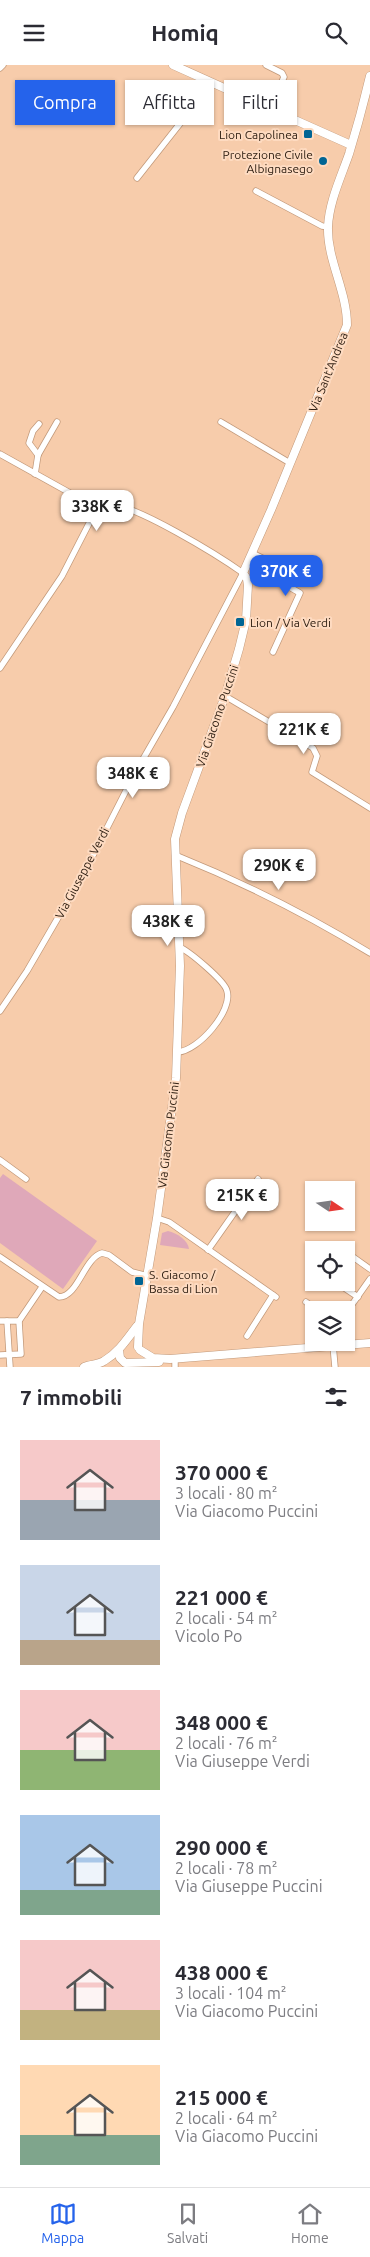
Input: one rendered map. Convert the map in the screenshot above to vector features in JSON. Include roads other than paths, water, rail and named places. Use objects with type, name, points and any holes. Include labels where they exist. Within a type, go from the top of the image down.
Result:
[{"type":"street","points":[[0,68],[3,65]]},
{"type":"street","points":[[173,65],[206,80]]},
{"type":"street","points":[[266,65],[282,73],[284,77],[283,80]]},
{"type":"street","name":"Via Sant'Andrea","points":[[243,573],[347,325],[345,304],[328,227],[331,208],[370,76]]},
{"type":"street","points":[[297,120],[351,145]]},
{"type":"street","points":[[137,178],[179,125]]},
{"type":"street","points":[[256,191],[328,227]]},
{"type":"street","points":[[35,474],[38,455],[57,422]]},
{"type":"street","points":[[221,422],[290,463]]},
{"type":"street","points":[[38,455],[29,443],[33,431],[39,424]]},
{"type":"street","points":[[0,453],[97,508]]},
{"type":"street","points":[[0,668],[62,576],[97,508],[107,504],[143,514],[243,573]]},
{"type":"street","points":[[252,553],[276,565],[277,580],[300,593],[273,652]]},
{"type":"street","name":"Via Giacomo Puccini","points":[[139,1348],[139,1324],[173,1107],[178,1052],[179,947],[176,839],[182,813],[225,696],[246,620],[248,585],[243,573]]},
{"type":"street","name":"Via Giuseppe Verdi","points":[[0,1011],[32,963],[84,873],[135,773],[173,707],[243,573]]},
{"type":"street","points":[[225,696],[313,748],[317,756],[312,772],[370,808]]},
{"type":"street","points":[[175,855],[289,907],[370,953]]},
{"type":"street","points":[[178,1052],[188,1050],[202,1040],[223,1012],[228,1000],[227,991],[220,981],[179,947]]},
{"type":"street","points":[[0,1160],[26,1179]]},
{"type":"street","points":[[208,1250],[258,1179]]},
{"type":"street","points":[[157,1218],[169,1222],[275,1296],[247,1336]]},
{"type":"street","points":[[0,1257],[56,1296],[65,1297],[92,1259],[102,1253],[109,1255],[132,1272],[148,1276]]},
{"type":"street","points":[[355,1258],[370,1269]]},
{"type":"street","points":[[355,1301],[370,1279]]},
{"type":"street","points":[[0,1355],[21,1354],[19,1321],[42,1287]]},
{"type":"street","points":[[349,1291],[358,1297]]},
{"type":"street","points":[[10,1367],[2,1321],[19,1321]]},
{"type":"street","name":"Via Giacomo Puccini","points":[[125,1343],[139,1324]]},
{"type":"street","points":[[85,1367],[102,1365],[125,1343],[133,1343],[153,1358],[173,1362]]},
{"type":"street","points":[[355,1343],[370,1343]]},
{"type":"street","points":[[116,1367],[139,1358],[139,1348]]},
{"type":"street","points":[[119,1350],[120,1358],[128,1363],[173,1362],[305,1348]]},
{"type":"street","points":[[335,1367],[336,1351]]},
{"type":"place","name":"Lion Capolinea","points":[[308,134]]},
{"type":"place","name":"Protezione Civile Albignasego","points":[[323,161]]},
{"type":"place","name":"Lion / Via Verdi","points":[[240,622]]},
{"type":"place","name":"S. Giacomo / Bassa di Lion","points":[[139,1281]]}]
